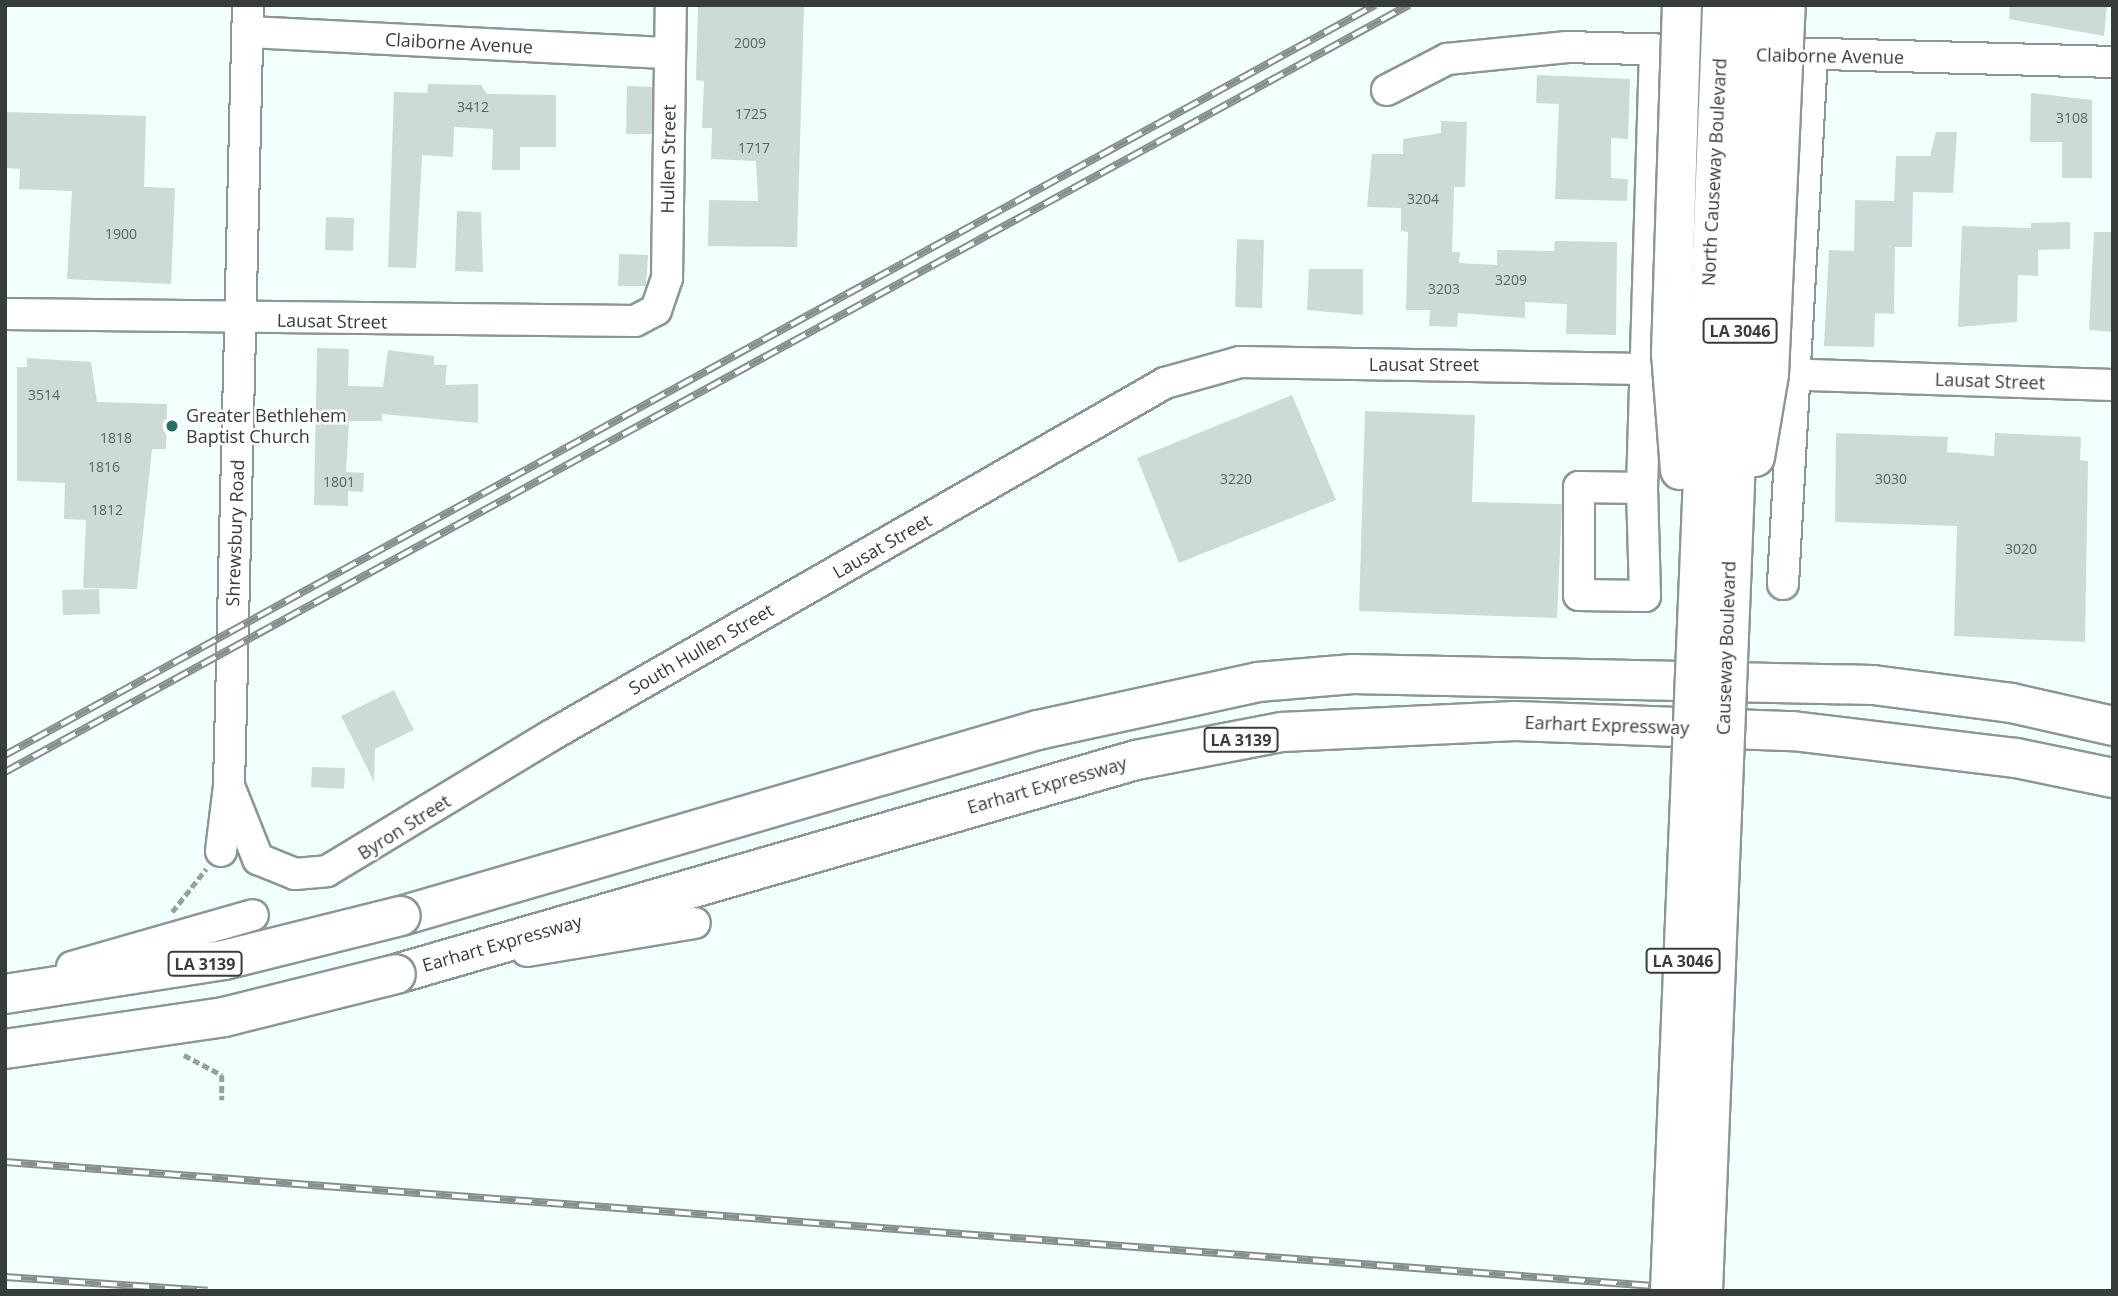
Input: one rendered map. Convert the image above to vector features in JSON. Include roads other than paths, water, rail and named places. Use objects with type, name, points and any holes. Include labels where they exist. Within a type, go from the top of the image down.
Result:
[{"type":"highway","points":[[1682,5],[1671,354],[1693,632]]},
{"type":"highway","name":"North Causeway Boulevard","points":[[1693,632],[1722,5]]},
{"type":"highway","name":"Causeway Boulevard","points":[[1703,1291],[1726,657],[1754,5]]},
{"type":"highway","points":[[1726,657],[1769,373],[1786,5]]},
{"type":"highway","name":"Causeway Boulevard","points":[[1670,1291],[1693,632]]},
{"type":"highway","name":"LA 3139","points":[[5,994],[224,960],[401,916],[1038,730],[1258,682],[1353,674],[1847,684],[2011,703],[2113,726]]},
{"type":"highway","name":"Earhart Expressway","points":[[5,1049],[224,1017],[396,974],[1136,760],[1282,732],[1515,721],[1793,731],[2016,758],[2113,778]]},
{"type":"street","name":"Hullen Street","points":[[656,310],[667,278],[671,5]]},
{"type":"street","name":"Claiborne Avenue","points":[[248,19],[669,53]]},
{"type":"street","name":"Shrewsbury Road","points":[[221,851],[229,786],[248,19]]},
{"type":"street","name":"Claiborne Avenue","points":[[1387,90],[1447,59],[1505,51],[2113,62]]},
{"type":"street","points":[[1642,488],[1655,52]]},
{"type":"street","points":[[1783,584],[1797,376],[1812,56]]},
{"type":"street","name":"Lausat Street","points":[[5,314],[600,325],[635,321],[656,310]]},
{"type":"street","name":"Lausat Street","points":[[794,596],[1165,383],[1240,362],[1644,368],[1797,376],[2113,385]]},
{"type":"street","name":"South Hullen Street","points":[[608,702],[794,596]]},
{"type":"street","name":"Byron Street","points":[[229,786],[258,859],[295,874],[327,871],[608,702]]},
{"type":"street","points":[[5,982],[147,950],[253,915]]},
{"type":"street","points":[[396,974],[695,923]]},
{"type":"railway","points":[[5,755],[1375,5]]},
{"type":"railway","points":[[5,772],[1409,5]]},
{"type":"railway","points":[[5,1162],[1720,1291]]},
{"type":"railway","points":[[5,1277],[208,1291]]},
{"type":"place","name":"Greater Bethlehem Baptist Church","points":[[172,426]]}]
